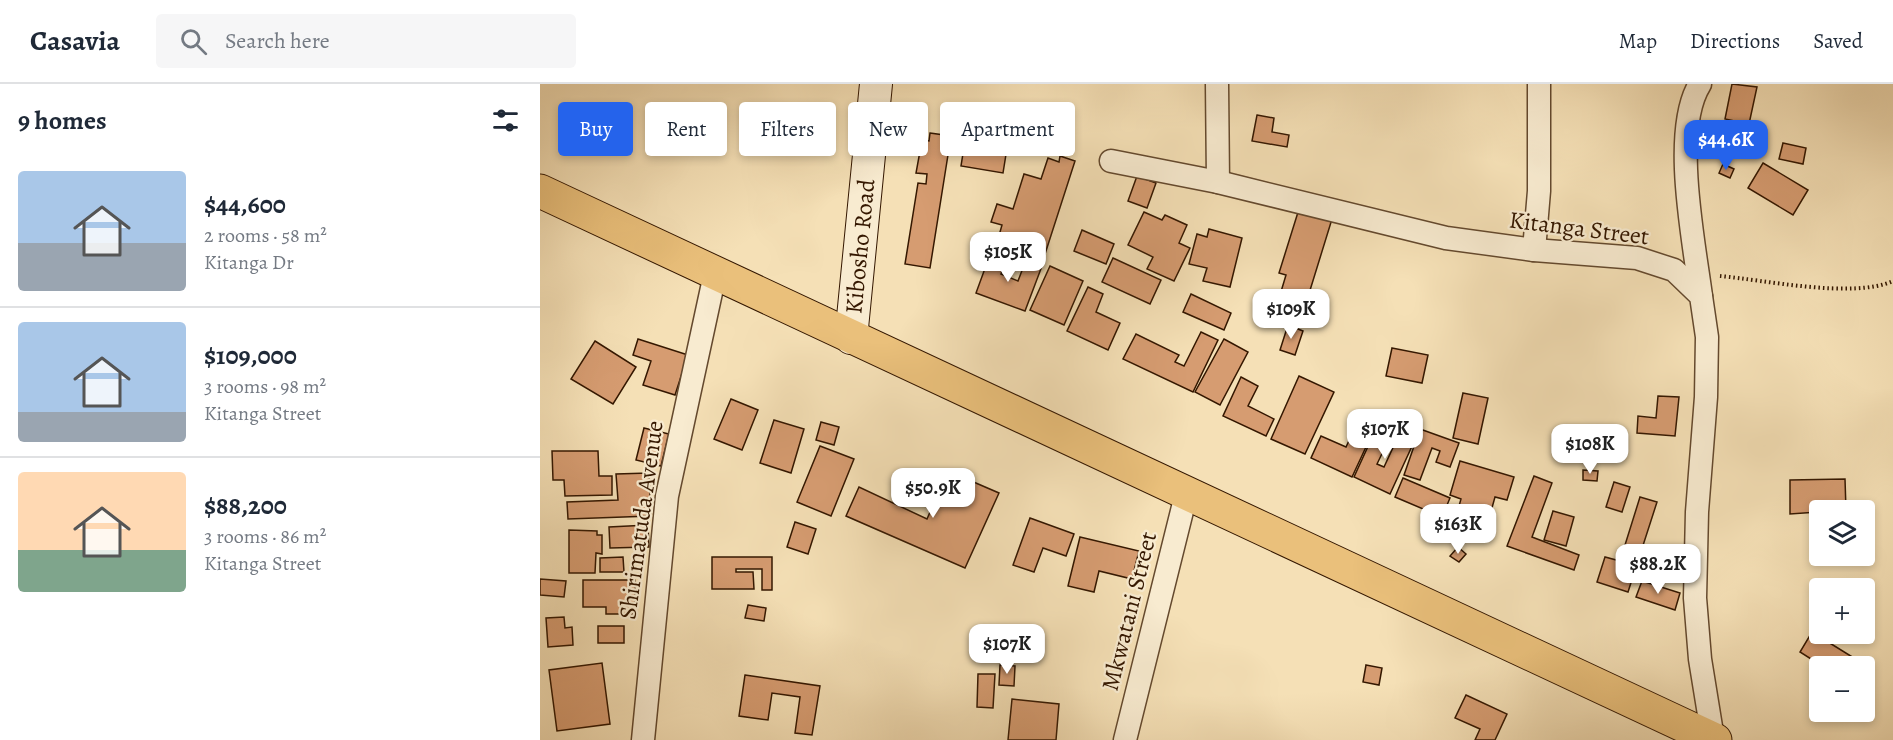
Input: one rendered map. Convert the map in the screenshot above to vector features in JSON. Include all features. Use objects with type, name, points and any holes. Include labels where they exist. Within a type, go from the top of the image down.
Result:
[{"type":"highway","points":[[540,191],[1714,740]]},
{"type":"street","name":"Kibosho Road","points":[[851,338],[876,84]]},
{"type":"street","points":[[1217,84],[1218,182]]},
{"type":"street","points":[[1534,250],[1539,191],[1539,84]]},
{"type":"street","points":[[1700,84],[1686,125],[1685,168],[1707,337],[1696,512],[1695,598],[1701,659],[1714,740]]},
{"type":"street","name":"Kitanga Street","points":[[1111,161],[1218,182],[1446,238],[1534,250],[1637,258],[1674,270],[1701,296]]},
{"type":"street","name":"Shirimatuda Avenue","points":[[643,740],[667,496],[715,274]]},
{"type":"street","name":"Mkwatani Street","points":[[1125,740],[1186,495]]},
{"type":"path","points":[[1698,273],[1852,289],[1879,287],[1893,281]]},
{"type":"building","points":[[1732,84],[1757,87],[1749,124],[1725,119]]},
{"type":"building","points":[[1257,115],[1274,118],[1272,132],[1289,135],[1287,147],[1252,141]]},
{"type":"building","points":[[930,133],[940,134],[940,156],[948,156],[930,268],[905,264],[918,183],[926,184],[927,174],[916,173],[919,156],[928,156]]},
{"type":"building","points":[[1783,143],[1806,148],[1803,164],[1779,159]]},
{"type":"building","points":[[963,156],[1006,156],[1003,173],[961,166]]},
{"type":"building","points":[[1060,156],[1075,161],[1045,254],[998,239],[1002,225],[991,222],[997,204],[1013,209],[1024,174],[1041,179],[1048,158],[1059,162]]},
{"type":"building","points":[[1763,163],[1808,190],[1793,215],[1748,188]]},
{"type":"building","points":[[1723,164],[1734,169],[1730,178],[1719,173]]},
{"type":"building","points":[[1137,176],[1156,183],[1147,208],[1128,201]]},
{"type":"building","points":[[1299,209],[1332,219],[1303,313],[1277,305],[1286,275],[1279,273]]},
{"type":"building","points":[[1144,212],[1162,220],[1165,215],[1187,225],[1179,243],[1190,248],[1174,281],[1147,269],[1153,257],[1128,245]]},
{"type":"building","points":[[1209,229],[1242,238],[1230,287],[1203,281],[1207,268],[1189,264],[1197,234],[1207,237]]},
{"type":"building","points":[[1082,230],[1114,244],[1106,264],[1074,251]]},
{"type":"building","points":[[991,252],[1006,258],[1001,274],[1018,281],[1026,260],[1042,266],[1025,311],[976,293]]},
{"type":"building","points":[[1113,258],[1161,280],[1150,304],[1102,282]]},
{"type":"building","points":[[1050,266],[1083,281],[1064,325],[1030,310]]},
{"type":"building","points":[[1088,287],[1103,294],[1096,312],[1120,323],[1108,350],[1067,331]]},
{"type":"building","points":[[1191,294],[1231,313],[1224,330],[1183,312]]},
{"type":"building","points":[[1288,325],[1303,331],[1295,355],[1280,350]]},
{"type":"building","points":[[1201,332],[1218,340],[1193,392],[1123,359],[1136,334],[1179,355],[1175,362],[1184,366]]},
{"type":"building","points":[[638,339],[688,355],[675,395],[643,385],[651,361],[633,355]]},
{"type":"building","points":[[1224,339],[1248,352],[1220,405],[1195,392]]},
{"type":"building","points":[[595,341],[636,367],[613,404],[571,379]]},
{"type":"building","points":[[1392,348],[1428,355],[1422,383],[1386,376]]},
{"type":"building","points":[[1299,376],[1334,392],[1305,454],[1271,439]]},
{"type":"building","points":[[1241,377],[1258,386],[1248,406],[1274,419],[1266,436],[1223,416]]},
{"type":"building","points":[[1463,393],[1488,398],[1478,444],[1453,438]]},
{"type":"building","points":[[1658,396],[1679,397],[1675,436],[1637,433],[1638,416],[1656,418]]},
{"type":"building","points":[[731,399],[758,410],[742,450],[714,439]]},
{"type":"building","points":[[1363,411],[1379,419],[1352,477],[1311,458],[1321,436],[1346,447]]},
{"type":"building","points":[[774,420],[804,429],[791,473],[760,463]]},
{"type":"building","points":[[821,422],[839,427],[834,445],[816,440]]},
{"type":"building","points":[[1403,426],[1415,431],[1410,442],[1413,444],[1390,494],[1354,477],[1376,429],[1391,435],[1377,464],[1384,467]]},
{"type":"building","points":[[644,428],[669,434],[661,466],[636,460]]},
{"type":"building","points":[[1420,429],[1459,443],[1450,467],[1436,462],[1440,451],[1432,448],[1420,480],[1404,475]]},
{"type":"building","points":[[820,446],[854,459],[831,516],[797,502]]},
{"type":"building","points":[[552,451],[598,451],[599,476],[612,476],[612,495],[565,496],[564,480],[553,480]]},
{"type":"building","points":[[1460,461],[1514,477],[1507,500],[1495,497],[1490,515],[1459,506],[1461,499],[1450,495]]},
{"type":"building","points":[[1583,470],[1598,471],[1597,481],[1583,480]]},
{"type":"building","points":[[948,471],[999,493],[965,568],[846,516],[859,487],[927,519]]},
{"type":"building","points":[[649,473],[651,516],[568,519],[567,502],[618,500],[616,474]]},
{"type":"building","points":[[1534,476],[1552,483],[1532,537],[1579,555],[1574,570],[1507,546]]},
{"type":"building","points":[[1403,478],[1450,498],[1442,517],[1395,497]]},
{"type":"building","points":[[1845,479],[1846,500],[1809,500],[1809,513],[1790,514],[1790,480]]},
{"type":"building","points":[[1614,482],[1630,487],[1622,512],[1606,507]]},
{"type":"building","points":[[1640,497],[1657,502],[1628,592],[1597,582],[1605,557],[1620,561]]},
{"type":"building","points":[[1553,511],[1574,517],[1566,546],[1544,540]]},
{"type":"building","points":[[1030,518],[1074,534],[1066,556],[1043,548],[1034,572],[1013,565]]},
{"type":"building","points":[[795,522],[816,529],[808,554],[787,547]]},
{"type":"building","points":[[648,525],[649,547],[610,548],[609,527]]},
{"type":"building","points":[[569,530],[597,531],[597,535],[602,535],[602,554],[596,553],[595,573],[569,573]]},
{"type":"building","points":[[1080,537],[1139,551],[1132,579],[1099,571],[1094,592],[1068,586]]},
{"type":"building","points":[[1458,547],[1466,554],[1459,562],[1450,556]]},
{"type":"building","points":[[623,557],[624,572],[600,572],[600,558]]},
{"type":"building","points":[[712,557],[772,557],[772,590],[762,590],[762,569],[736,569],[736,572],[753,572],[754,589],[712,589]]},
{"type":"building","points":[[540,579],[566,581],[564,597],[540,595]]},
{"type":"building","points":[[583,580],[635,580],[635,614],[606,614],[606,607],[583,607]]},
{"type":"building","points":[[1642,581],[1680,593],[1675,610],[1636,597]]},
{"type":"building","points":[[748,605],[766,608],[764,621],[745,618]]},
{"type":"building","points":[[564,617],[565,628],[572,627],[573,645],[548,647],[546,618]]},
{"type":"building","points":[[598,626],[624,626],[624,643],[598,643]]},
{"type":"building","points":[[1809,637],[1809,644],[1831,644],[1851,656],[1809,658],[1800,652]]},
{"type":"building","points":[[602,663],[610,724],[557,731],[549,670]]},
{"type":"building","points":[[1000,665],[1015,666],[1014,686],[999,685]]},
{"type":"building","points":[[1366,665],[1382,668],[1379,685],[1363,682]]},
{"type":"building","points":[[978,674],[995,674],[993,708],[977,707]]},
{"type":"building","points":[[745,675],[820,686],[812,735],[795,733],[800,697],[772,693],[768,720],[739,716]]},
{"type":"building","points":[[1466,695],[1507,714],[1495,740],[1475,740],[1480,729],[1455,718]]},
{"type":"building","points":[[1012,699],[1059,704],[1056,740],[1008,740]]}]
